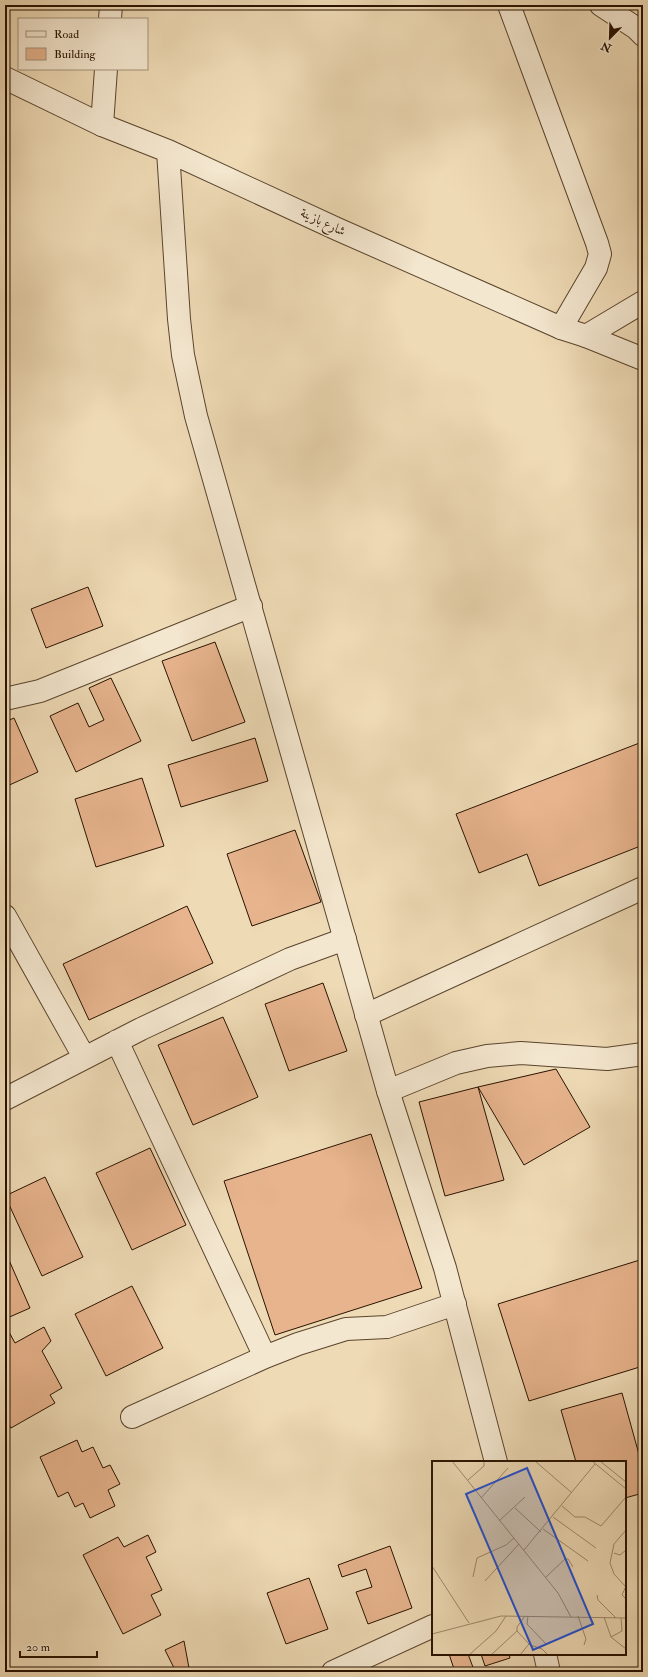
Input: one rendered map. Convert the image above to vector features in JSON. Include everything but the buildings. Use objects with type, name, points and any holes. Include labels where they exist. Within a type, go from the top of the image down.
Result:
[{"type":"street","points":[[110,18],[111,5]]},
{"type":"street","points":[[509,5],[600,254],[596,268],[561,328]]},
{"type":"street","points":[[601,5],[636,28],[643,35]]},
{"type":"street","points":[[102,125],[106,70]]},
{"type":"street","name":"شارع بازينة","points":[[5,78],[102,125],[168,151],[337,229],[561,328],[586,336],[643,359]]},
{"type":"street","points":[[168,151],[179,319],[183,355],[196,416],[388,1091],[445,1268],[496,1461]]},
{"type":"street","points":[[586,336],[643,302]]},
{"type":"street","points":[[5,699],[40,691],[251,606]]},
{"type":"street","points":[[366,1015],[643,888]]},
{"type":"street","points":[[5,916],[84,1057]]},
{"type":"street","points":[[5,1098],[117,1040],[290,959],[345,939]]},
{"type":"street","points":[[117,1040],[265,1357]]},
{"type":"street","points":[[388,1091],[456,1064],[487,1056],[521,1053],[608,1059],[643,1054]]},
{"type":"street","points":[[132,1417],[265,1357],[335,1332],[361,1327],[387,1327],[454,1304]]},
{"type":"street","points":[[333,1672],[432,1626]]},
{"type":"street","points":[[545,1655],[549,1672]]}]
